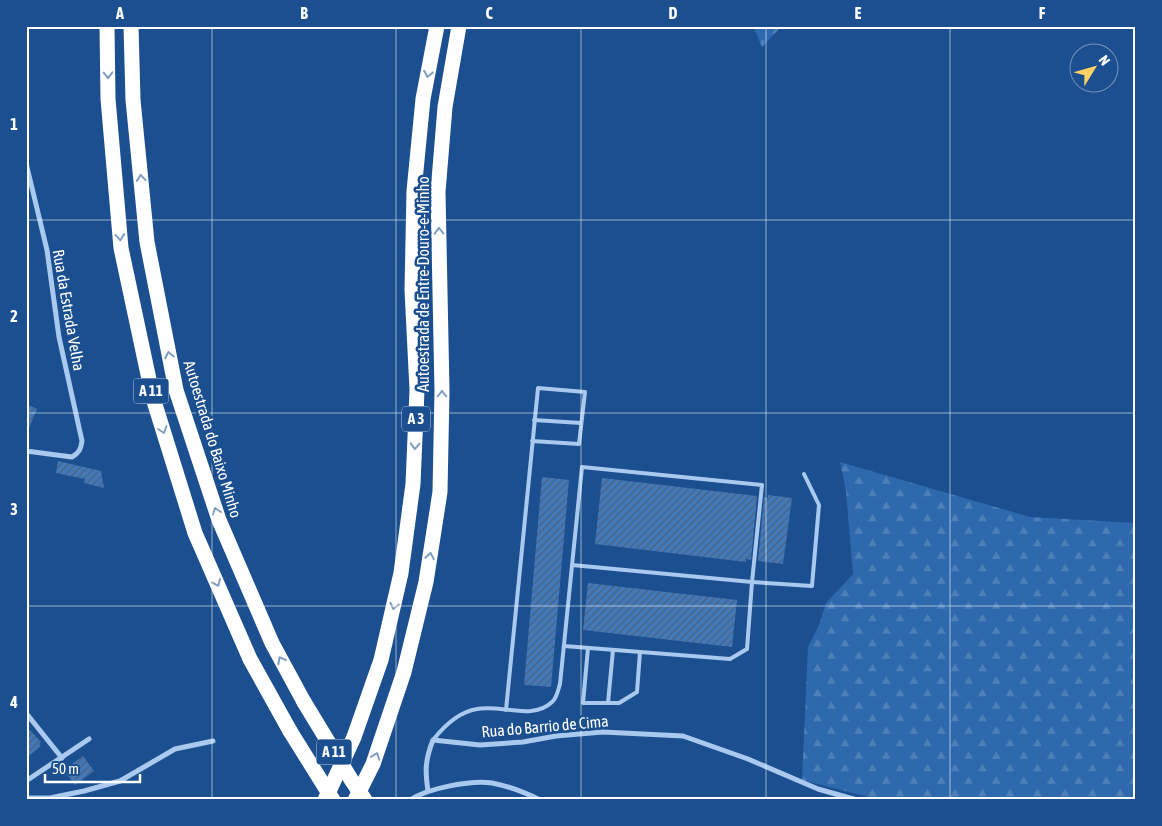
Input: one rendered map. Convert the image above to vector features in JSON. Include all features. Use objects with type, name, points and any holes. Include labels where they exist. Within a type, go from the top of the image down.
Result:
[{"type":"highway","name":"A 11","points":[[107,26],[108,99],[121,248],[153,398],[195,533],[250,659],[290,731],[333,800]]},
{"type":"highway","name":"Autoestrada do Baixo Minho","points":[[131,26],[133,100],[147,242],[176,390],[219,520],[272,644],[304,702],[365,800]]},
{"type":"highway","name":"Autoestrada de Entre-Douro-e-Minho","points":[[325,800],[354,737],[381,660],[401,573],[413,484],[417,390],[412,290],[414,192],[423,99],[437,26]]},
{"type":"highway","name":"Autoestrada de Entre-Douro-e-Minho","points":[[354,800],[373,764],[404,672],[426,582],[440,492],[442,391],[438,192],[445,107],[459,26]]},
{"type":"street","name":"Rua da Estrada Velha","points":[[26,163],[47,250],[59,337],[82,441],[78,454],[72,457],[26,451]]},
{"type":"street","points":[[26,197],[34,197]]},
{"type":"street","points":[[26,713],[62,758]]},
{"type":"street","name":"Rua do Barrio de Cima","points":[[433,740],[480,745],[523,742],[556,736],[603,732],[683,736],[748,759],[818,789],[857,800]]},
{"type":"street","points":[[26,780],[89,739]]},
{"type":"street","points":[[428,791],[425,769],[433,740]]},
{"type":"street","points":[[26,798],[50,798],[84,792],[120,782],[175,748],[213,741]]},
{"type":"street","points":[[410,800],[428,791],[460,784],[492,783],[540,800]]},
{"type":"lane","points":[[506,710],[534,420],[538,388],[585,392],[579,444],[532,441]]},
{"type":"lane","points":[[534,420],[581,423]]},
{"type":"lane","points":[[433,740],[443,728],[460,715],[477,709],[538,711],[554,701],[560,684],[582,467],[762,485],[747,649],[730,659],[564,646]]},
{"type":"lane","points":[[572,565],[812,586],[819,505],[804,474]]},
{"type":"lane","points":[[588,648],[583,703],[619,703],[637,692],[640,652]]},
{"type":"lane","points":[[608,703],[613,650]]},
{"type":"green space","points":[[753,26],[782,26],[762,47]]},
{"type":"green space","points":[[840,462],[1030,517],[1136,523],[1136,800],[880,800],[802,780],[808,647],[819,625],[826,603],[853,574],[846,491]]},
{"type":"building","points":[[26,404],[37,409],[26,435]]},
{"type":"building","points":[[58,461],[101,471],[104,488],[84,483],[85,479],[56,473]]},
{"type":"building","points":[[542,477],[569,480],[551,687],[524,685]]},
{"type":"building","points":[[602,478],[757,496],[751,560],[746,559],[746,562],[595,544]]},
{"type":"building","points":[[768,495],[792,498],[783,564],[758,561],[764,497],[768,498]]},
{"type":"building","points":[[588,583],[737,600],[732,647],[583,630]]},
{"type":"building","points":[[26,726],[41,742],[39,744],[41,746],[26,758]]},
{"type":"building","points":[[83,756],[94,771],[75,785],[64,770]]}]
